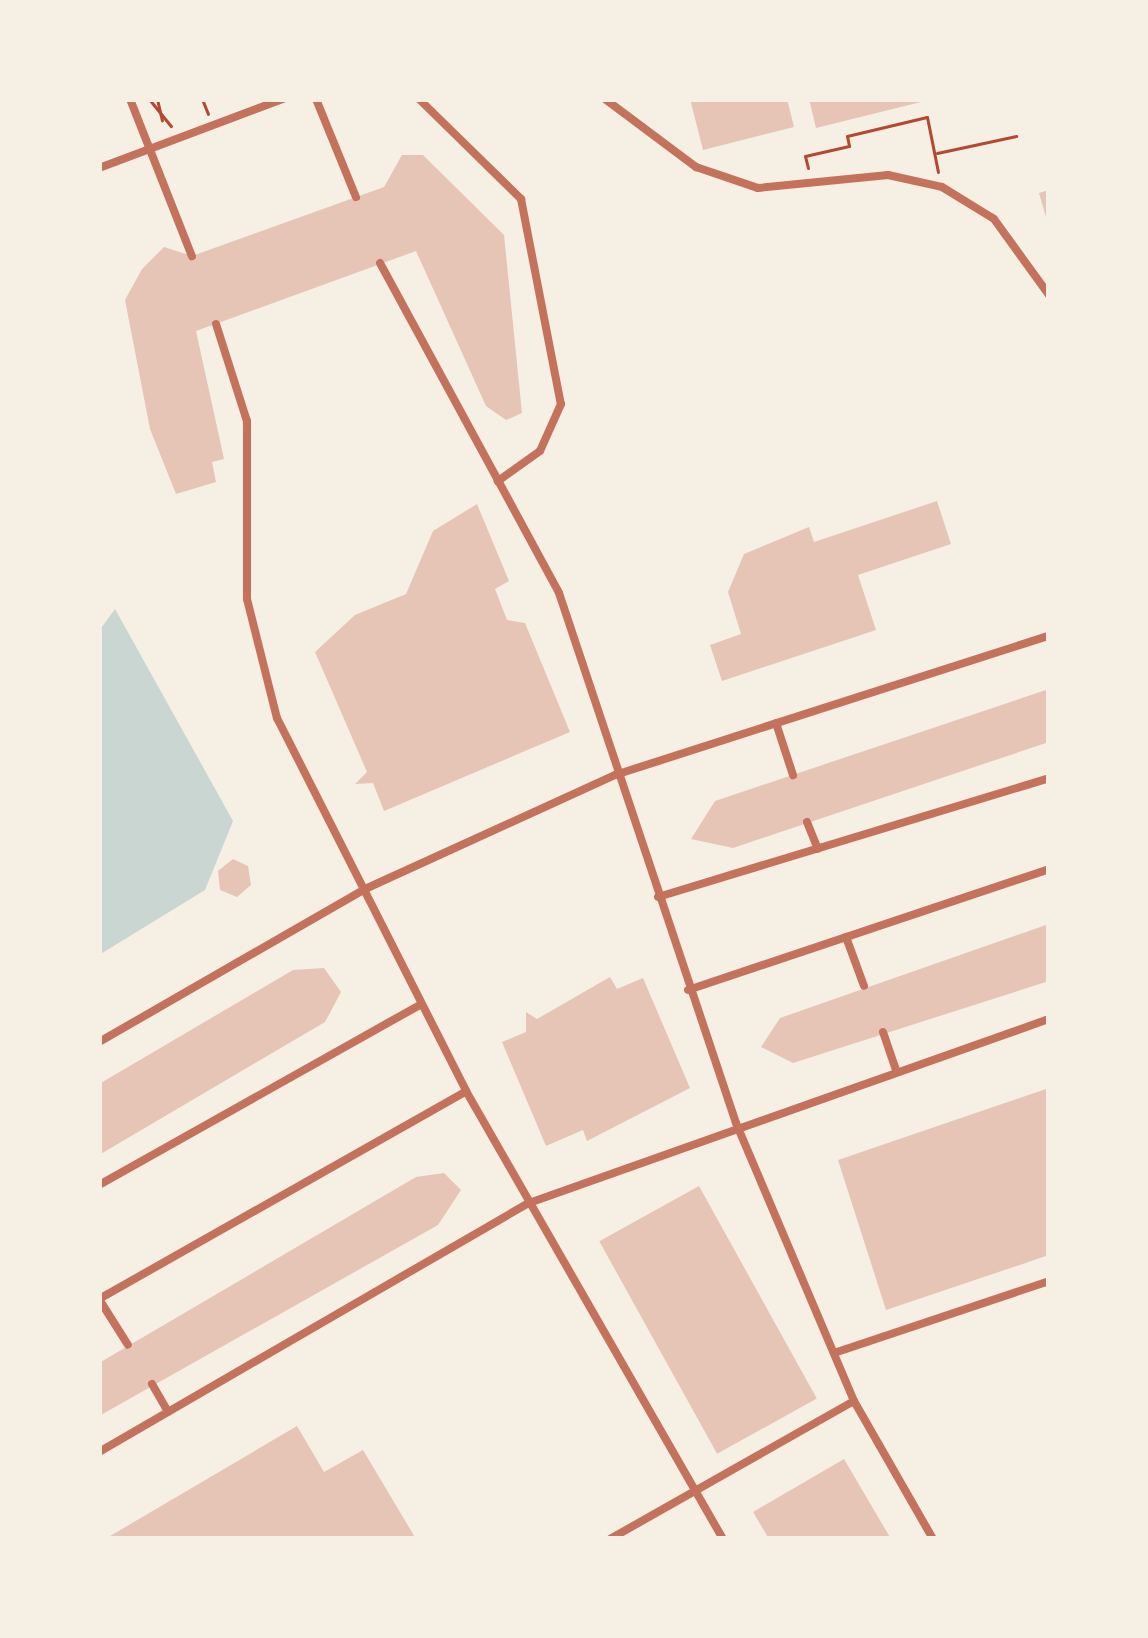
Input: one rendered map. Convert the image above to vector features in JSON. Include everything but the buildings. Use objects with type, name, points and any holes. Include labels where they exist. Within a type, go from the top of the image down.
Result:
[{"type":"street","points":[[130,99],[192,256]]},
{"type":"street","points":[[99,168],[211,120],[283,99]]},
{"type":"street","points":[[316,99],[356,197]]},
{"type":"street","points":[[419,99],[520,199],[561,404],[540,451],[498,481]]},
{"type":"street","points":[[605,99],[696,167],[758,188],[888,175],[931,184],[994,220],[1049,295]]},
{"type":"street","points":[[380,263],[559,593],[615,775],[736,1123],[854,1401],[933,1539]]},
{"type":"street","points":[[216,324],[247,421],[258,663],[420,1005],[723,1539]]},
{"type":"street","points":[[99,1042],[365,889],[615,775],[1049,636]]},
{"type":"street","points":[[776,723],[793,776]]},
{"type":"street","points":[[658,897],[1049,778]]},
{"type":"street","points":[[807,823],[818,849]]},
{"type":"street","points":[[688,990],[1049,869]]},
{"type":"street","points":[[846,937],[864,986]]},
{"type":"street","points":[[99,1185],[420,1005]]},
{"type":"street","points":[[99,1452],[529,1203],[736,1123],[1049,1020]]},
{"type":"street","points":[[883,1033],[896,1070]]},
{"type":"street","points":[[128,1345],[99,1299],[466,1090]]},
{"type":"street","points":[[837,1352],[1049,1281]]},
{"type":"street","points":[[152,1384],[168,1412]]},
{"type":"street","points":[[610,1539],[854,1401]]},
{"type":"path","points":[[149,99],[163,122],[178,125]]},
{"type":"path","points":[[157,99],[163,122]]},
{"type":"path","points":[[202,99],[211,120]]},
{"type":"path","points":[[193,120],[211,120],[226,108]]},
{"type":"path","points":[[812,184],[806,156],[927,117],[936,154],[931,184]]},
{"type":"path","points":[[936,154],[1016,136]]},
{"type":"shaded area","points":[[115,609],[233,821],[205,890],[99,955],[99,631]]}]
